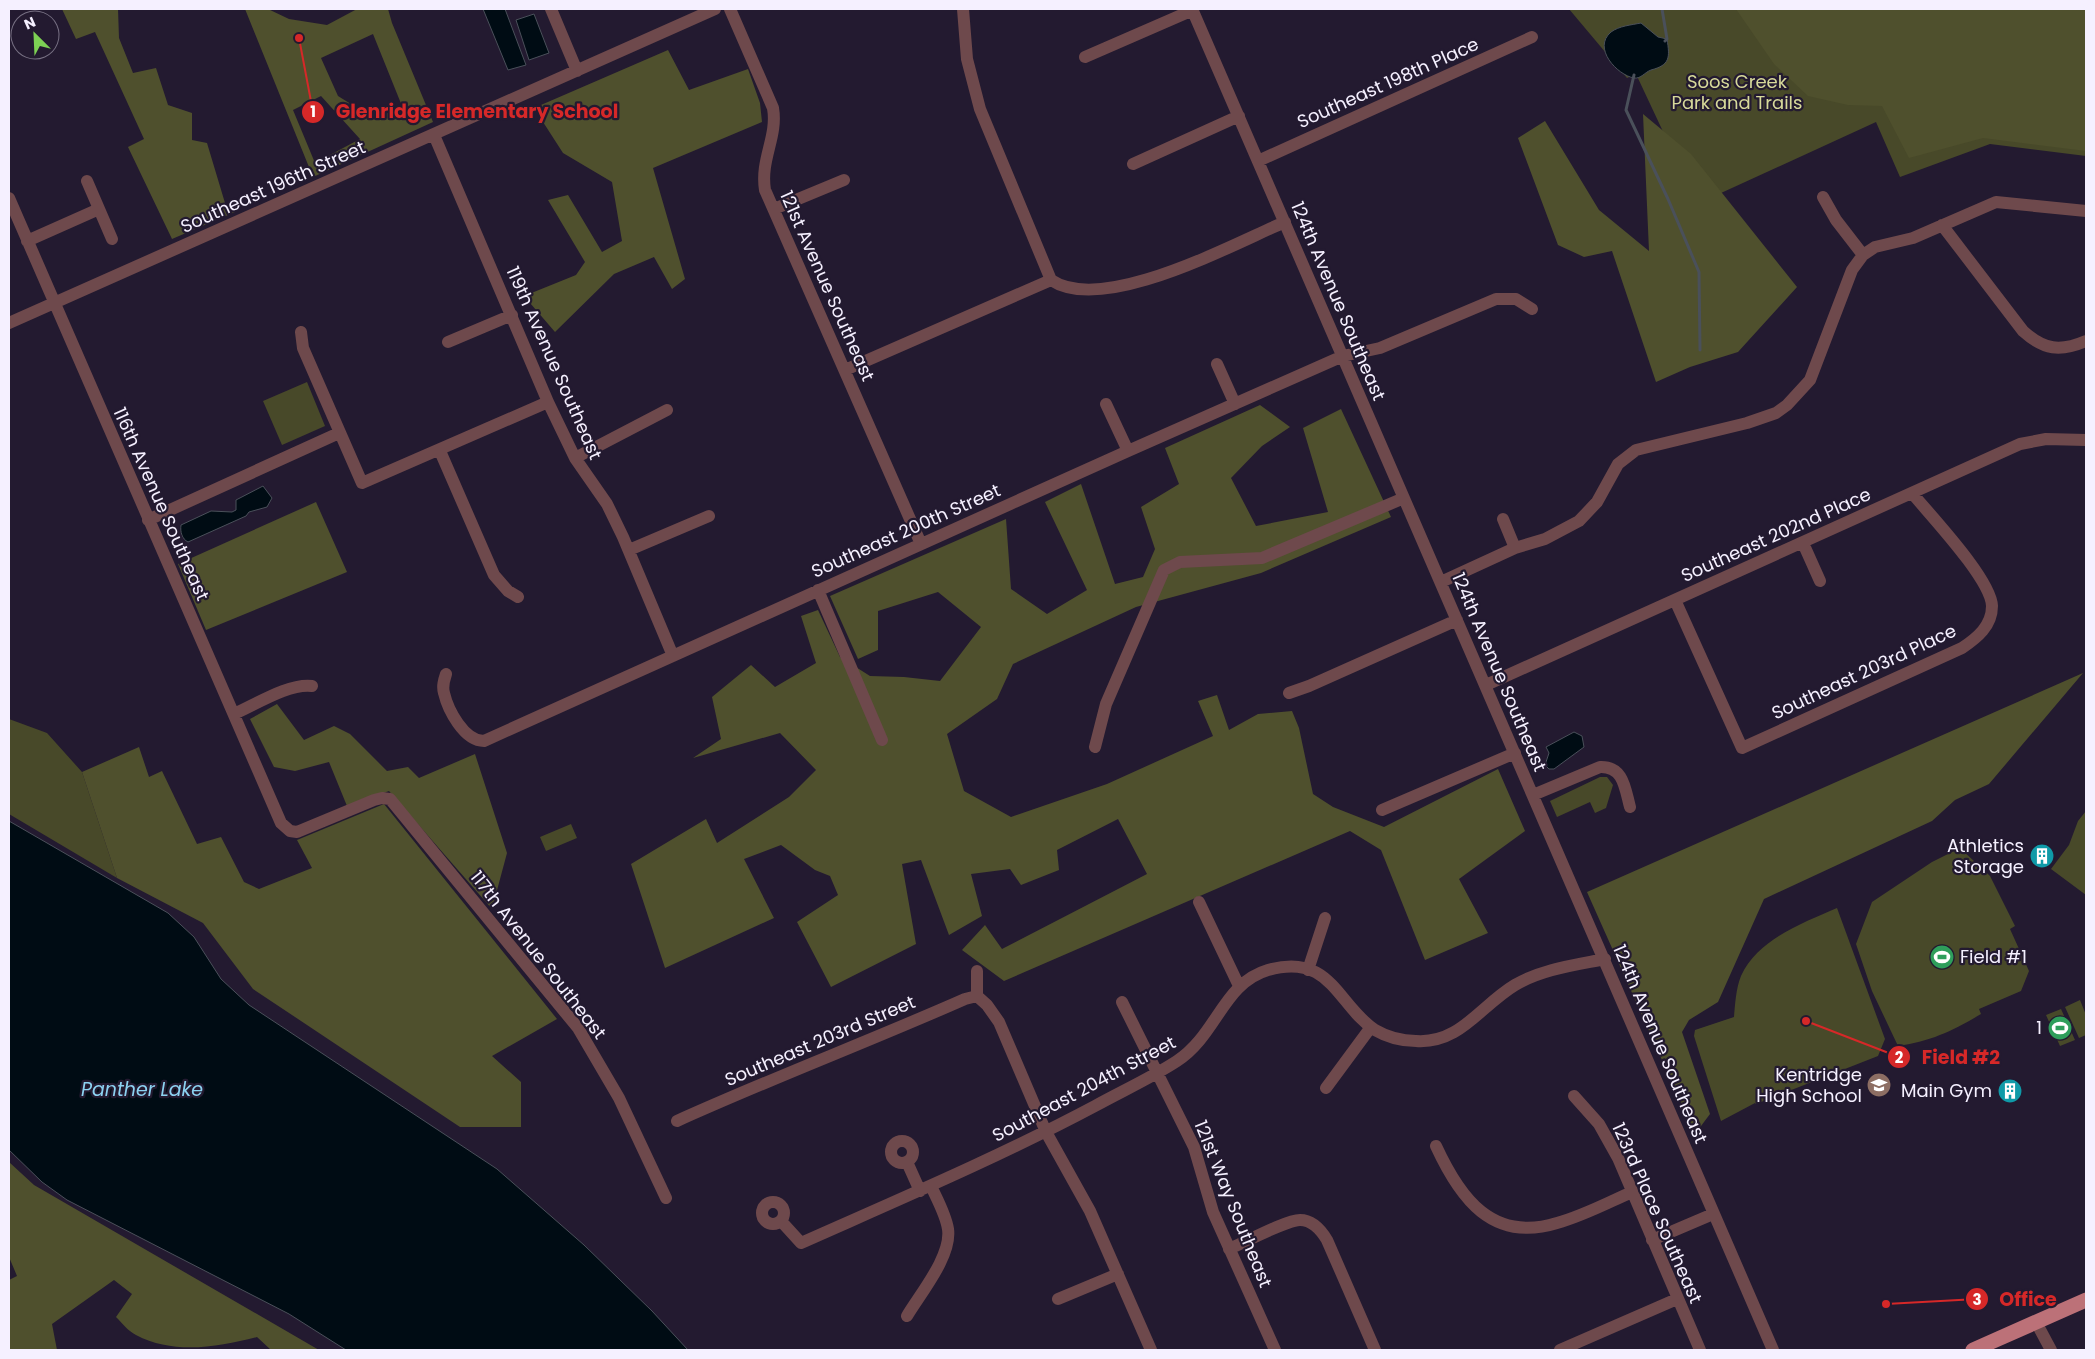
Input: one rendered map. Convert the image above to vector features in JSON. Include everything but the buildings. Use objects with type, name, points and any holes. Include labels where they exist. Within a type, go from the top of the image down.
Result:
[{"type":"main road","points":[[1973,1350],[2086,1300]]},
{"type":"street","points":[[551,9],[577,71]]},
{"type":"street","name":"Southeast 196th Street","points":[[9,323],[715,9]]},
{"type":"street","name":"121st Avenue Southeast","points":[[730,9],[773,108],[775,123],[764,166],[763,179],[765,190],[846,370],[921,544]]},
{"type":"street","points":[[963,9],[968,59],[980,109],[1051,280],[1059,285],[1083,290],[1124,286],[1170,271],[1285,222]]},
{"type":"street","points":[[1085,57],[1192,9]]},
{"type":"street","name":"124th Avenue Southeast","points":[[1192,9],[1773,1350]]},
{"type":"street","name":"Southeast 198th Place","points":[[1258,162],[1532,37]]},
{"type":"street","points":[[1133,164],[1239,116]]},
{"type":"street","name":"119th Avenue Southeast","points":[[434,135],[548,402],[575,458],[607,504],[629,550],[673,656]]},
{"type":"street","points":[[774,209],[844,180]]},
{"type":"street","points":[[87,181],[112,239]]},
{"type":"street","points":[[1822,197],[1836,220],[1863,255]]},
{"type":"street","name":"116th Avenue Southeast","points":[[9,198],[281,823],[290,831],[297,832],[374,800],[390,799]]},
{"type":"street","points":[[1440,582],[1515,548],[1545,539],[1580,521],[1597,502],[1618,464],[1636,450],[1747,423],[1776,413],[1787,406],[1810,380],[1852,270],[1863,255],[1875,247],[1913,238],[1996,202],[2086,211]]},
{"type":"street","points":[[27,241],[99,209]]},
{"type":"street","points":[[1942,225],[2011,316],[2033,340],[2054,348],[2086,341]]},
{"type":"street","points":[[846,370],[1051,280]]},
{"type":"street","name":"Southeast 200th Street","points":[[446,674],[443,685],[444,694],[459,725],[469,736],[484,741],[1343,356],[1380,348],[1496,299],[1516,299],[1532,309]]},
{"type":"street","points":[[448,342],[512,315]]},
{"type":"street","points":[[301,332],[303,348],[362,483],[440,451],[548,402]]},
{"type":"street","points":[[1217,364],[1235,404]]},
{"type":"street","points":[[1106,404],[1128,451]]},
{"type":"street","points":[[575,458],[667,410]]},
{"type":"street","points":[[148,520],[339,433]]},
{"type":"street","name":"Southeast 202nd Place","points":[[1486,685],[1912,492],[2032,440],[2086,440]]},
{"type":"street","points":[[440,451],[494,575],[508,591],[518,597]]},
{"type":"street","name":"Southeast 203rd Place","points":[[1675,600],[1742,748],[1962,648],[1976,639],[1986,627],[1992,606],[1986,586],[1912,492]]},
{"type":"street","points":[[1095,747],[1106,704],[1164,570],[1180,562],[1262,558],[1404,498]]},
{"type":"street","points":[[629,550],[709,516]]},
{"type":"street","points":[[1502,519],[1515,548]]},
{"type":"street","points":[[1802,543],[1820,581]]},
{"type":"street","points":[[818,590],[882,740]]},
{"type":"street","points":[[1289,693],[1309,686],[1457,620]]},
{"type":"street","points":[[234,714],[290,689],[300,686],[312,686]]},
{"type":"street","points":[[1382,810],[1515,753]]},
{"type":"street","points":[[1533,795],[1600,767],[1609,767],[1616,770],[1624,783],[1630,807]]},
{"type":"street","name":"117th Avenue Southeast","points":[[390,799],[578,1028],[619,1098],[666,1198]]},
{"type":"street","points":[[1199,902],[1239,986]]},
{"type":"street","points":[[1308,970],[1324,918]]},
{"type":"street","name":"Southeast 204th Street","points":[[781,1221],[801,1243],[1046,1132],[1158,1072],[1187,1054],[1198,1044],[1239,986],[1257,974],[1277,968],[1308,970],[1326,979],[1336,988],[1371,1027],[1390,1037],[1403,1040],[1430,1041],[1442,1039],[1467,1025],[1499,996],[1538,974],[1605,959]]},
{"type":"street","points":[[977,971],[977,996],[987,1005],[999,1022],[1046,1132],[1090,1211],[1151,1350]]},
{"type":"street","name":"Southeast 203rd Street","points":[[677,1121],[762,1083],[856,1047],[965,999],[977,996]]},
{"type":"street","name":"121st Way Southeast","points":[[1122,1002],[1194,1147],[1211,1205],[1275,1350]]},
{"type":"street","points":[[1326,1088],[1371,1027]]},
{"type":"street","name":"123rd Place Southeast","points":[[1574,1096],[1604,1131],[1700,1350]]},
{"type":"street","points":[[1436,1146],[1450,1176],[1464,1197],[1489,1216],[1504,1224],[1540,1227],[1556,1224],[1632,1192]]},
{"type":"street","points":[[907,1162],[945,1218],[948,1238],[943,1257],[907,1316]]},
{"type":"street","points":[[1652,1240],[1713,1214]]},
{"type":"street","points":[[1230,1249],[1299,1220],[1316,1225],[1324,1234],[1374,1350]]},
{"type":"street","points":[[1058,1299],[1118,1274]]},
{"type":"street","points":[[1560,1350],[1677,1299]]},
{"type":"street","points":[[2036,1322],[2052,1350]]},
{"type":"green space","points":[[62,9],[118,9],[119,38],[133,73],[156,68],[168,105],[192,113],[192,140],[207,143],[225,203],[235,212],[172,239],[128,147],[144,139],[95,32],[76,39]]},
{"type":"green space","points":[[245,9],[268,9],[289,19],[327,25],[357,9],[388,9],[433,122],[313,177]],"holes":[[[373,34],[402,106],[375,119],[338,96],[321,58]],[[321,96],[360,139],[315,163],[293,110]]]},
{"type":"green space","name":"Soos Creek Park and Trails","points":[[1569,9],[2086,9],[2086,156],[1990,144],[1900,177],[1876,122],[1697,204],[1636,74],[1627,78]]},
{"type":"green space","points":[[1736,9],[2086,9],[2086,151],[1983,138],[1909,158],[1882,106],[1848,105],[1808,96],[1774,64]]},
{"type":"green space","points":[[668,50],[689,90],[748,69],[760,103],[762,122],[653,168],[685,279],[672,289],[654,257],[614,274],[555,332],[524,296],[576,275],[585,262],[548,200],[568,195],[602,252],[622,241],[612,182],[563,153],[534,108]]},
{"type":"green space","points":[[1643,114],[1691,154],[1797,287],[1738,352],[1690,367],[1656,382],[1612,251],[1584,257],[1558,245],[1518,138],[1545,121],[1599,210],[1649,251]]},
{"type":"green space","points":[[307,382],[325,426],[282,445],[263,401]]},
{"type":"green space","points":[[1260,405],[1290,427],[1262,446],[1231,478],[1256,526],[1328,512],[1303,428],[1341,409],[1391,517],[1261,573],[1136,607],[1013,664],[997,699],[947,734],[964,791],[1011,817],[1107,784],[1213,736],[1198,701],[1217,695],[1229,730],[1258,714],[1292,711],[1299,728],[1313,794],[1333,807],[1384,827],[1498,769],[1525,831],[1459,879],[1488,933],[1425,960],[1381,850],[1350,831],[1004,981],[962,950],[985,925],[1002,949],[1147,874],[1118,819],[1057,850],[1059,870],[1021,885],[1010,869],[971,874],[982,916],[949,935],[921,860],[902,864],[916,944],[831,987],[797,922],[838,895],[830,876],[815,870],[781,845],[744,859],[774,918],[665,968],[631,864],[706,819],[717,843],[789,797],[816,770],[780,733],[693,758],[721,739],[712,697],[751,665],[775,687],[816,663],[801,616],[818,610],[840,657],[870,676],[940,681],[981,627],[938,592],[878,611],[878,650],[858,659],[830,596],[1006,519],[1011,589],[1047,614],[1087,590],[1045,502],[1081,484],[1115,584],[1143,577],[1155,549],[1141,507],[1179,484],[1165,448]]},
{"type":"green space","points":[[316,502],[347,572],[206,630],[178,564]]},
{"type":"green space","points":[[2083,673],[1989,784],[1955,800],[1932,821],[1764,899],[1718,1002],[1689,1020],[1682,1032],[1710,1114],[1695,1134],[1587,892]]},
{"type":"green space","points":[[277,704],[304,740],[334,726],[350,734],[387,771],[408,767],[419,778],[475,754],[507,853],[492,909],[389,791],[347,806],[329,762],[295,771],[274,767],[250,719]]},
{"type":"green space","points":[[9,719],[47,733],[82,772],[117,878],[9,814]]},
{"type":"green space","points":[[139,747],[149,777],[162,771],[197,844],[221,837],[244,882],[259,889],[312,868],[297,840],[384,804],[557,1019],[492,1056],[521,1082],[521,1127],[460,1127],[253,989],[203,923],[117,878],[82,772]]},
{"type":"green space","points":[[1600,777],[1607,777],[1613,785],[1606,808],[1595,813],[1590,802],[1557,817],[1550,801]]},
{"type":"green space","points":[[2086,811],[2086,895],[2051,869],[2069,845],[2078,821]]},
{"type":"green space","points":[[571,824],[577,838],[546,851],[540,837]]},
{"type":"green space","name":"Field #1","points":[[1960,848],[1990,876],[2015,926],[2010,929],[2029,971],[2021,991],[1979,1009],[1981,1014],[1971,1020],[1932,1038],[1898,1046],[1872,991],[1856,944],[1872,902],[1932,862]]},
{"type":"green space","points":[[1837,908],[1885,1039],[1878,1056],[1755,1103],[1721,1121],[1694,1036],[1695,1030],[1734,1017],[1739,981],[1758,952],[1796,926]]},
{"type":"green space","points":[[2080,1000],[2086,1015],[2086,1035],[2079,1038],[2065,1007]]},
{"type":"green space","name":"1","points":[[2061,1009],[2075,1040],[2060,1046],[2046,1015]]},
{"type":"green space","points":[[9,1162],[34,1185],[319,1350],[271,1350],[257,1337],[227,1344],[196,1347],[165,1345],[151,1341],[133,1333],[116,1317],[132,1294],[114,1280],[52,1324],[57,1350],[9,1350],[9,1280],[17,1276],[9,1257]]},
{"type":"water","points":[[483,9],[505,9],[526,65],[508,70]]},
{"type":"water","points":[[534,14],[549,53],[529,60],[516,20]]},
{"type":"water","points":[[1641,23],[1658,37],[1667,39],[1668,56],[1662,66],[1634,78],[1627,76],[1614,66],[1605,53],[1604,46],[1606,38],[1614,30]]},
{"type":"water","points":[[263,486],[272,498],[267,507],[249,512],[246,516],[188,542],[183,537],[181,525],[211,511],[232,512],[236,510],[236,500]]},
{"type":"water","points":[[1574,732],[1582,736],[1584,747],[1554,769],[1549,769],[1545,765],[1549,753],[1546,747]]},
{"type":"water","name":"Panther Lake","points":[[9,821],[168,913],[194,937],[221,979],[249,1005],[497,1169],[584,1245],[652,1311],[688,1350],[346,1350],[289,1314],[67,1200],[42,1182],[9,1150]]},
{"type":"waterway","points":[[1662,9],[1667,39],[1665,41]]},
{"type":"waterway","points":[[1634,75],[1626,110],[1668,199],[1699,272],[1700,350]]},
{"type":"place","name":"Glenridge Elementary School","points":[[299,38]]},
{"type":"place","name":"Athletics Storage","points":[[2042,856]]},
{"type":"place","name":"Field #1","points":[[1942,957]]},
{"type":"place","name":"Field #2","points":[[1806,1021]]},
{"type":"place","name":"1","points":[[2060,1028]]},
{"type":"place","name":"Kentridge High School","points":[[1879,1085]]},
{"type":"place","name":"Main Gym","points":[[2010,1091]]},
{"type":"place","name":"Office","points":[[1886,1304]]}]
